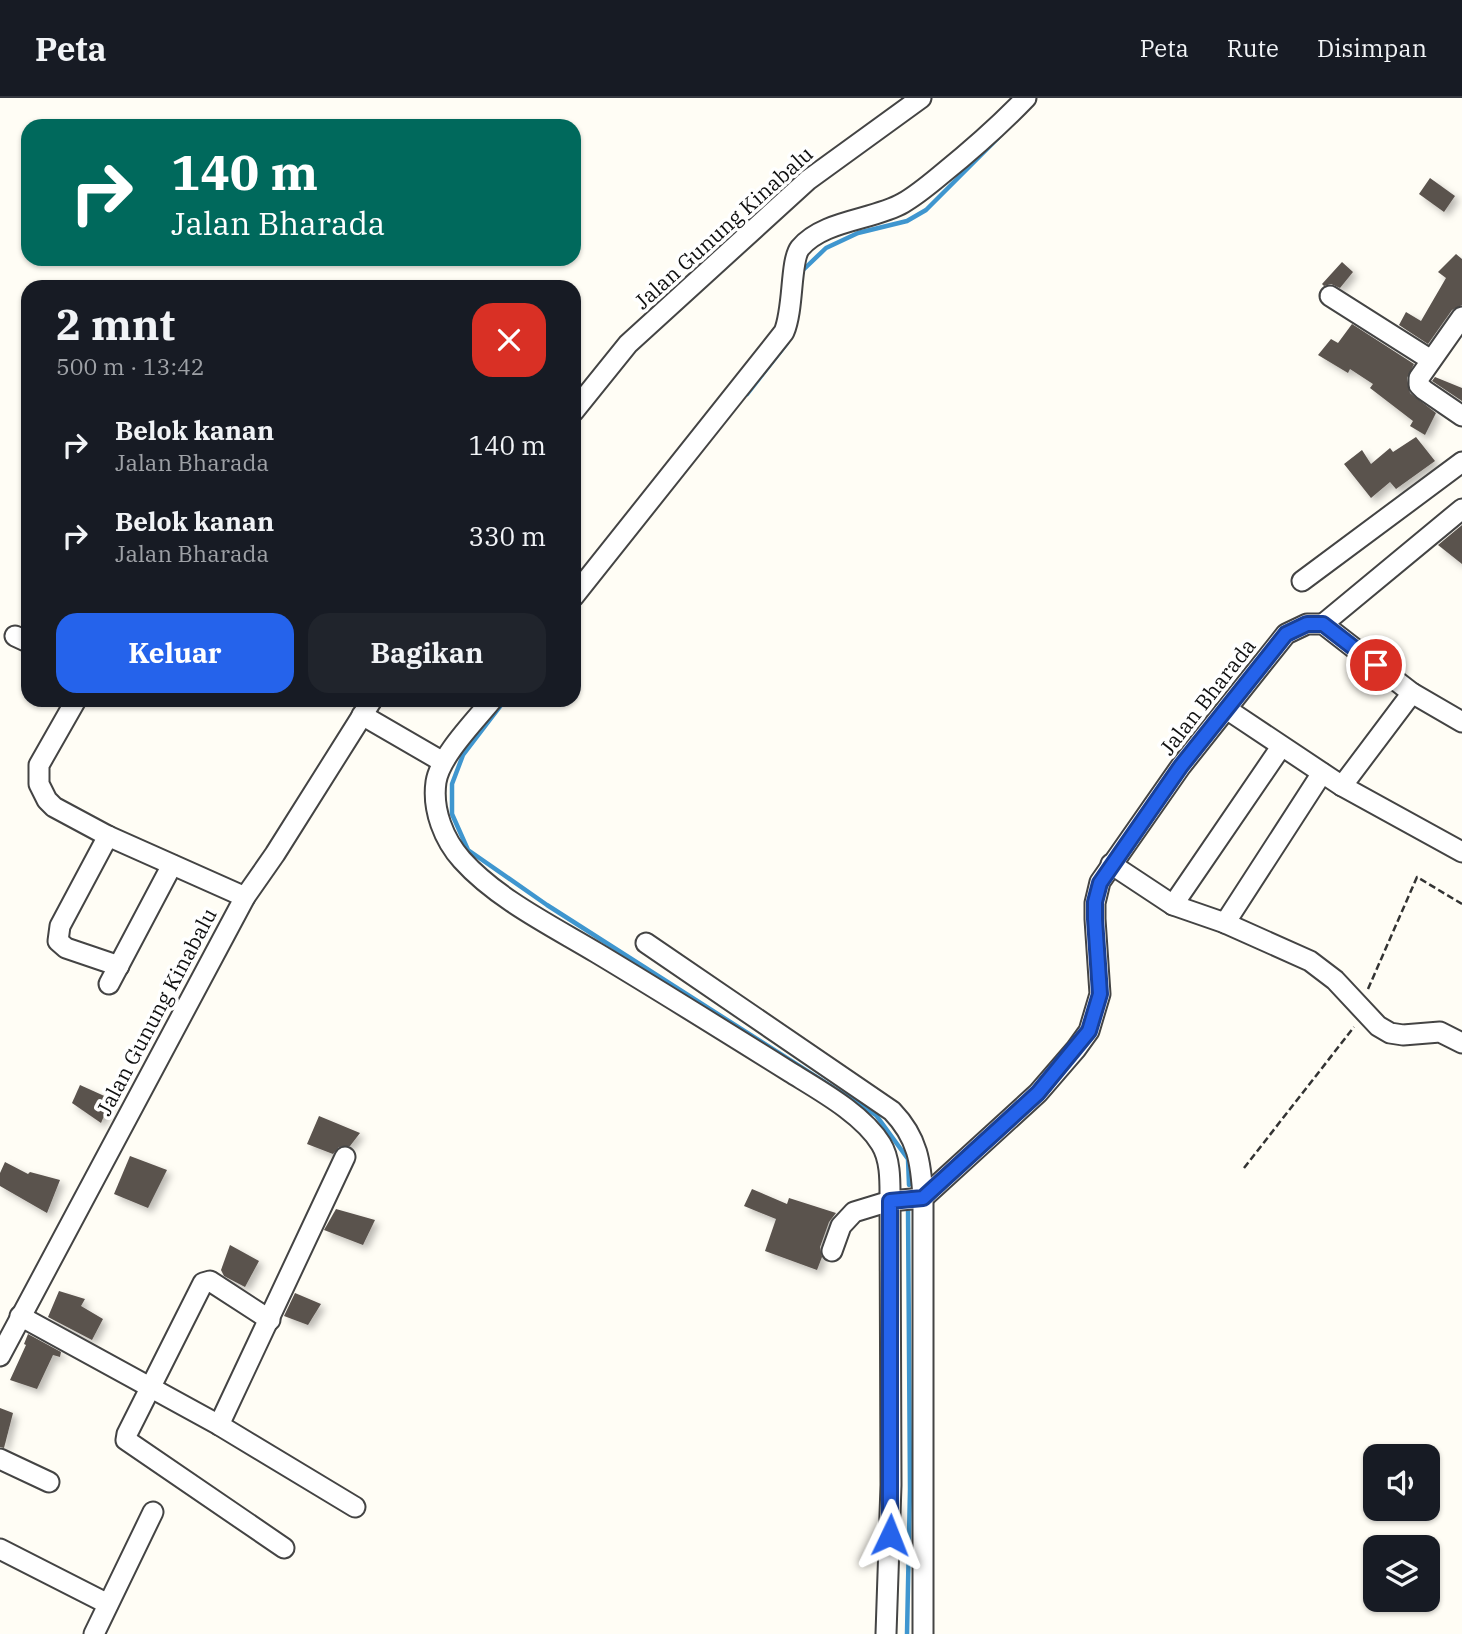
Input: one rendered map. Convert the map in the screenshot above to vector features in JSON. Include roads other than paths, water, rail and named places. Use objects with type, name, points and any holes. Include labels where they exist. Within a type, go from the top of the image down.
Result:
[{"type":"street","name":"Jalan Gunung Kinabalu","points":[[581,402],[628,344],[808,180],[920,98]]},
{"type":"street","points":[[581,587],[784,332],[792,303],[796,256],[800,248],[821,233],[909,199],[987,138],[1026,98]]},
{"type":"street","points":[[1330,296],[1431,360]]},
{"type":"street","points":[[1462,317],[1419,377],[1419,385],[1424,390],[1462,416]]},
{"type":"street","points":[[1302,581],[1462,462]]},
{"type":"street","name":"Jalan Bharada","points":[[907,1199],[1038,1093],[1089,1031],[1100,994],[1095,902],[1100,883],[1181,766],[1286,634],[1307,624],[1323,624],[1462,509]]},
{"type":"street","points":[[1323,624],[1412,693],[1462,722]]},
{"type":"street","points":[[1342,786],[1412,693]]},
{"type":"street","points":[[72,707],[39,765],[39,784],[54,807],[108,836],[245,897]]},
{"type":"street","points":[[486,707],[443,762],[435,786],[439,817],[451,846],[471,869],[518,905],[693,1010],[851,1112],[877,1137],[883,1147],[889,1176],[907,1199],[923,1634]]},
{"type":"street","name":"Jalan Gunung Kinabalu","points":[[0,1356],[245,897],[367,708]]},
{"type":"street","points":[[367,708],[443,762]]},
{"type":"street","points":[[1228,710],[1342,786],[1462,852]]},
{"type":"street","points":[[1173,905],[1281,747]]},
{"type":"street","points":[[1225,923],[1322,773]]},
{"type":"street","points":[[108,836],[60,926],[58,941],[66,948],[119,966]]},
{"type":"street","points":[[1111,864],[1173,905],[1225,923],[1310,961],[1335,980],[1378,1026],[1390,1033],[1403,1035],[1440,1032],[1462,1043]]},
{"type":"street","points":[[109,984],[173,865]]},
{"type":"street","points":[[646,943],[892,1111],[903,1122],[922,1163],[907,1199],[891,1485],[887,1634]]},
{"type":"street","points":[[219,1425],[345,1157]]},
{"type":"street","points":[[832,1251],[846,1218],[854,1212],[907,1199]]},
{"type":"street","points":[[270,1320],[206,1281],[200,1287],[152,1389],[127,1434],[127,1442],[284,1548]]},
{"type":"street","points":[[20,1315],[219,1425],[355,1507]]},
{"type":"street","points":[[0,1459],[49,1482]]},
{"type":"street","points":[[94,1634],[153,1512]]},
{"type":"street","points":[[0,1549],[108,1604]]},
{"type":"waterway","points":[[802,271],[826,248],[858,233],[907,221],[926,210],[998,138]]},
{"type":"waterway","points":[[747,394],[787,343]]},
{"type":"waterway","points":[[500,707],[463,755],[452,784],[452,814],[468,850],[547,905],[876,1115],[908,1159],[909,1185]]},
{"type":"waterway","points":[[907,1634],[910,1489],[908,1207]]}]
